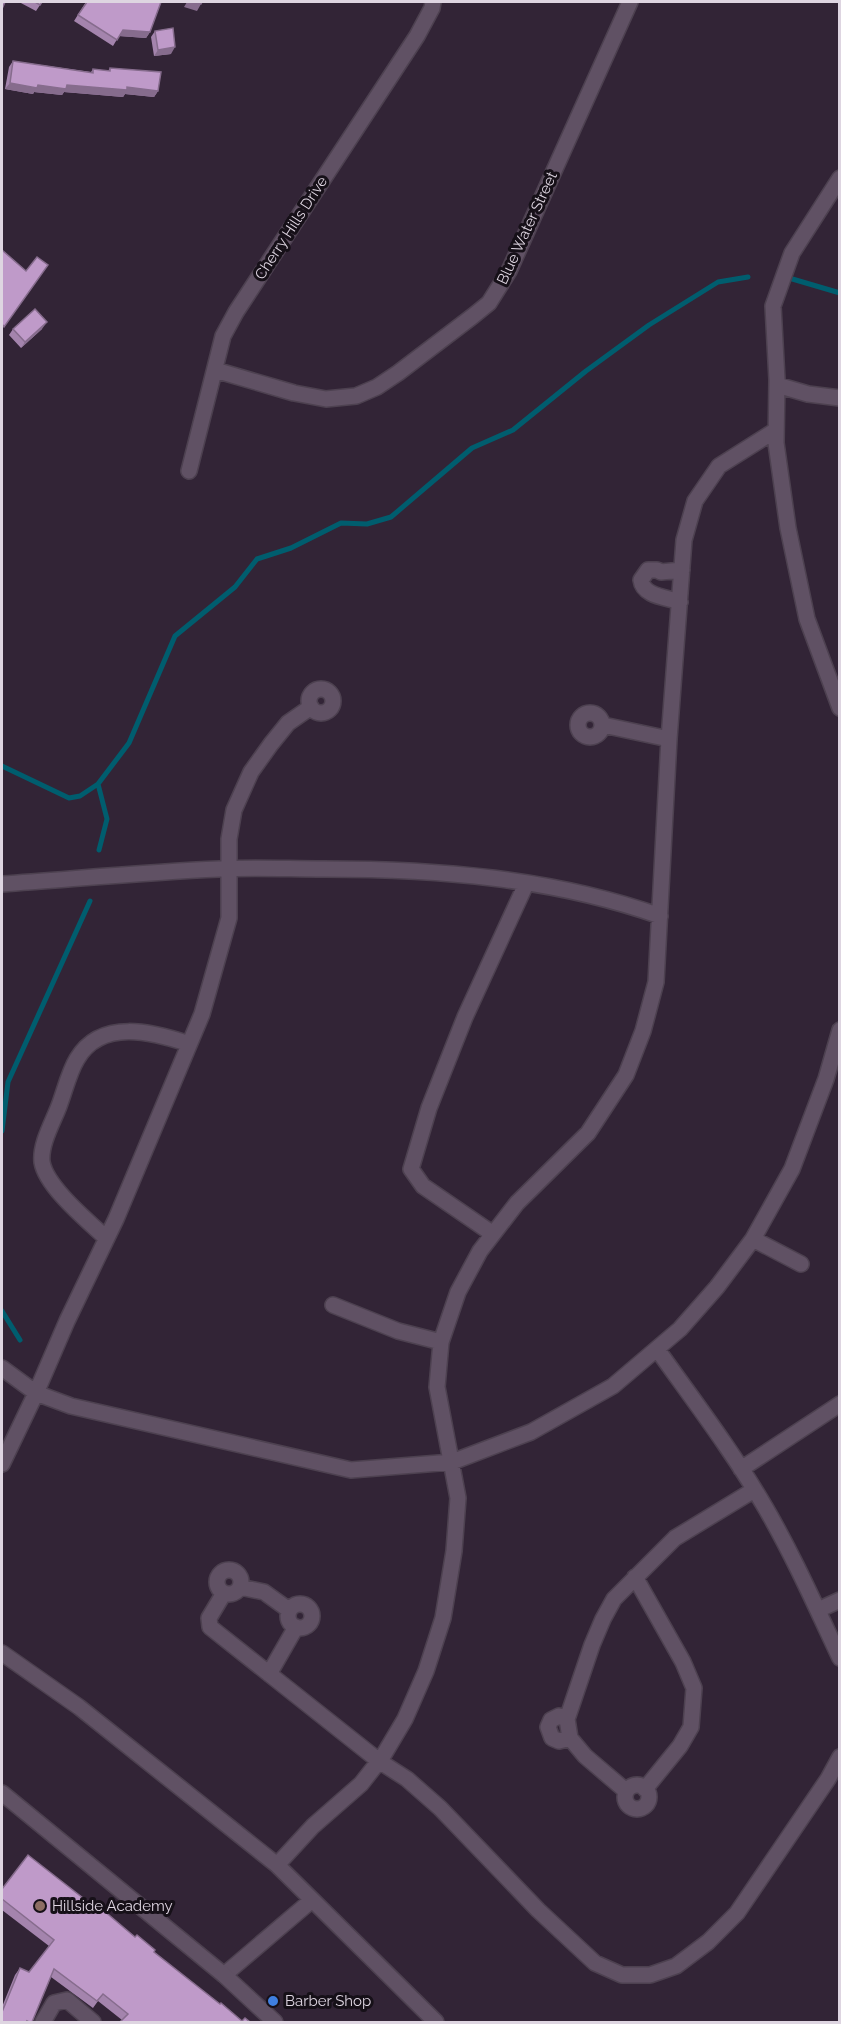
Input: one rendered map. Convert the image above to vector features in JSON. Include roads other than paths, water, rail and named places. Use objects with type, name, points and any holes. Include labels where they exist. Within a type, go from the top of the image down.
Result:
[{"type":"street","name":"Cherry Hills Drive","points":[[189,471],[223,336],[236,312],[417,36],[433,2]]},
{"type":"street","name":"Blue Water Street","points":[[215,370],[294,393],[326,399],[356,396],[377,387],[398,373],[489,303],[510,271],[630,2]]},
{"type":"street","points":[[840,178],[792,253],[773,306],[777,385],[776,443],[788,528],[807,619],[840,708]]},
{"type":"street","points":[[777,385],[808,394],[840,398]]},
{"type":"street","points":[[276,1865],[313,1826],[361,1784],[379,1761],[405,1719],[422,1681],[443,1618],[454,1551],[458,1498],[437,1387],[441,1342],[458,1292],[480,1251],[517,1203],[588,1133],[626,1075],[644,1031],[656,982],[669,739],[684,540],[695,501],[719,466],[776,430]]},
{"type":"street","points":[[680,602],[648,593],[643,588],[641,580],[648,570],[682,570]]},
{"type":"street","points":[[2,1464],[106,1238],[202,1014],[229,918],[229,839],[234,810],[252,772],[288,723],[311,707]]},
{"type":"street","points":[[603,725],[669,739]]},
{"type":"street","points":[[2,885],[230,868],[378,869],[457,873],[526,884],[618,901],[660,916]]},
{"type":"street","points":[[493,1234],[423,1186],[411,1169],[429,1108],[465,1017],[526,884]]},
{"type":"street","points":[[2,1368],[36,1393],[71,1406],[351,1470],[452,1462],[531,1432],[613,1386],[680,1329],[717,1287],[753,1239],[792,1169],[826,1078],[840,1030]]},
{"type":"street","points":[[106,1238],[73,1207],[50,1180],[42,1163],[44,1146],[76,1059],[89,1042],[117,1032],[156,1033],[189,1044]]},
{"type":"street","points":[[753,1239],[801,1264]]},
{"type":"street","points":[[333,1305],[398,1331],[441,1342]]},
{"type":"street","points":[[657,1349],[754,1490],[806,1584],[840,1658]]},
{"type":"street","points":[[741,1469],[840,1404]]},
{"type":"street","points":[[626,1791],[636,1785],[645,1789],[649,1794],[648,1802],[643,1808],[636,1810],[626,1804],[626,1791],[585,1756],[570,1738],[563,1741],[555,1740],[548,1732],[548,1727],[551,1720],[559,1716],[567,1719],[603,1619],[614,1599],[675,1538],[754,1490]]},
{"type":"street","points":[[240,1587],[240,1579],[232,1570],[224,1570],[216,1580],[218,1588],[224,1593],[231,1594],[240,1587],[264,1592],[289,1610]]},
{"type":"street","points":[[634,1577],[683,1662],[694,1688],[691,1727],[680,1746],[645,1789]]},
{"type":"street","points":[[224,1593],[209,1618],[210,1627],[379,1761],[407,1779],[440,1808],[538,1910],[595,1963],[622,1974],[650,1976],[676,1966],[708,1942],[737,1913],[828,1779],[840,1757]]},
{"type":"street","points":[[818,1610],[840,1600]]},
{"type":"street","points":[[289,1610],[300,1603],[308,1606],[312,1612],[312,1620],[307,1626],[296,1627]]},
{"type":"street","points":[[289,1610],[288,1618],[296,1627]]},
{"type":"street","points":[[269,1674],[296,1627]]},
{"type":"street","points":[[2,1653],[79,1707],[276,1865],[436,2022]]},
{"type":"street","points":[[2,1793],[224,1975],[275,2022]]},
{"type":"street","points":[[224,1975],[312,1900]]},
{"type":"street","points":[[43,2022],[54,2003],[67,2000],[93,2022]]},
{"type":"waterway","points":[[2,766],[69,798],[80,796],[98,784],[129,743],[175,636],[235,587],[257,559],[291,548],[341,523],[367,524],[391,517],[472,448],[513,430],[586,371],[649,325],[718,282],[748,277]]},
{"type":"waterway","points":[[789,278],[840,293]]},
{"type":"waterway","points":[[98,784],[107,819],[99,850]]},
{"type":"waterway","points":[[2,1131],[8,1082],[90,901]]},
{"type":"waterway","points":[[2,1311],[20,1340]]},
{"type":"place","name":"Hillside Academy","points":[[40,1906]]},
{"type":"place","name":"Barber Shop","points":[[273,2001]]}]
